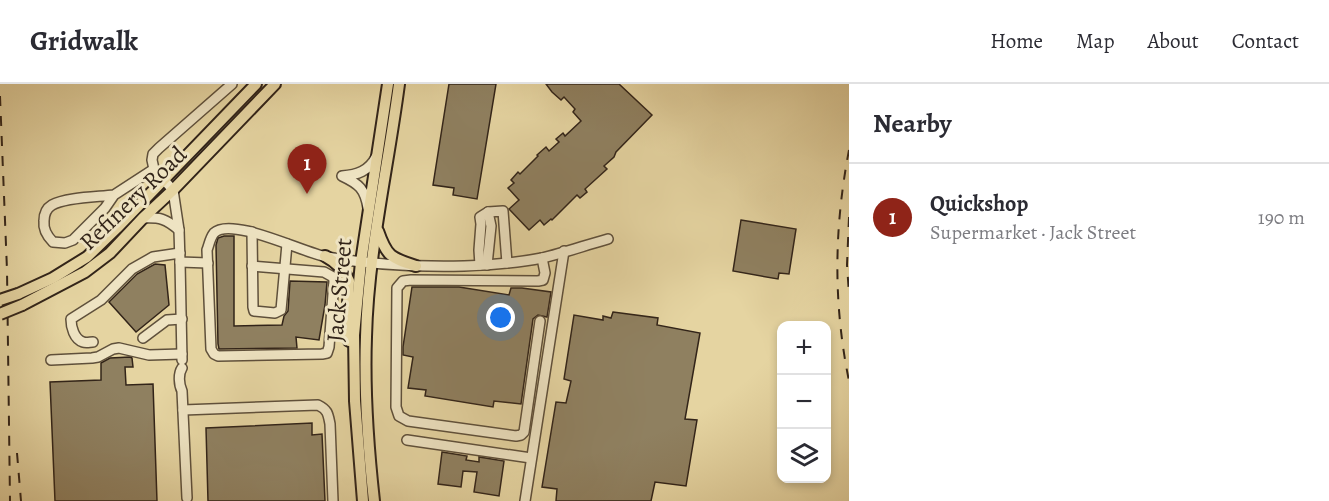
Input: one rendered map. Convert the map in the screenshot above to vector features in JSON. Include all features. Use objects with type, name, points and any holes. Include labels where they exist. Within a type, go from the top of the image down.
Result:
[{"type":"main road","name":"Refinery Road","points":[[0,314],[87,257],[256,84]]},
{"type":"main road","name":"Refinery Road","points":[[0,300],[20,299],[85,272],[110,253],[275,84]]},
{"type":"main road","name":"Jack Street","points":[[374,501],[366,401],[366,262],[369,210],[388,84]]},
{"type":"main road","name":"Jack Street","points":[[363,501],[358,447],[354,335],[366,262],[377,228],[399,84]]},
{"type":"main road","points":[[377,228],[383,246],[389,255],[416,267]]},
{"type":"main road","points":[[325,256],[340,266],[349,280],[347,327],[354,365]]},
{"type":"main road","points":[[79,262],[85,272]]},
{"type":"street","points":[[187,498],[180,387],[182,319],[179,230],[174,190],[154,169],[152,160],[153,154],[232,84]]},
{"type":"street","points":[[369,210],[362,190],[358,185],[342,176],[363,172],[377,154]]},
{"type":"street","points":[[114,195],[69,200],[53,205],[45,213],[45,232],[53,242],[65,243],[73,240],[105,208],[114,195],[154,169]]},
{"type":"street","points":[[483,265],[479,250],[484,215],[503,211],[507,263]]},
{"type":"street","points":[[143,218],[168,220],[179,230]]},
{"type":"street","points":[[252,266],[324,272],[333,277],[329,347],[327,352],[322,354],[218,356],[212,349],[207,250],[213,235],[228,228],[239,228],[325,256],[416,267],[483,265],[542,258],[608,239]]},
{"type":"street","points":[[252,232],[254,311],[275,313],[281,310],[287,244]]},
{"type":"street","points":[[525,501],[564,251]]},
{"type":"street","points":[[93,342],[82,342],[78,339],[71,326],[71,319],[101,300],[132,269],[153,256],[180,257],[194,263],[208,263]]},
{"type":"street","points":[[540,321],[524,432],[521,435],[408,421],[399,416],[396,407],[398,288],[404,281],[538,282],[543,280],[545,273],[542,258]]},
{"type":"street","points":[[143,338],[167,320],[182,319]]},
{"type":"street","points":[[51,360],[98,357],[119,348],[149,356],[182,354]]},
{"type":"street","points":[[183,410],[318,405],[324,408],[330,424],[333,501]]},
{"type":"street","points":[[407,440],[531,458]]},
{"type":"building","points":[[449,84],[496,84],[477,199],[453,195],[454,188],[433,185]]},
{"type":"building","points":[[546,84],[619,84],[652,115],[604,166],[607,169],[585,189],[587,192],[580,198],[577,195],[552,220],[544,225],[540,220],[529,230],[509,209],[519,200],[508,188],[514,183],[511,180],[518,172],[520,174],[546,147],[549,151],[559,142],[556,139],[563,133],[565,136],[581,121],[573,112],[575,109],[564,97],[561,100]]},
{"type":"building","points":[[741,220],[796,229],[789,274],[779,273],[778,279],[733,271]]},
{"type":"building","points":[[234,236],[234,326],[282,325],[288,311],[290,281],[327,282],[319,340],[296,337],[297,348],[219,349],[216,245],[218,238]]},
{"type":"building","points":[[155,264],[165,265],[169,305],[136,332],[109,302],[137,274]]},
{"type":"building","points":[[412,287],[459,287],[509,295],[511,288],[551,292],[547,317],[538,315],[533,319],[521,404],[494,401],[493,407],[425,396],[426,390],[408,388],[413,357],[403,355],[403,347]]},
{"type":"building","points":[[613,312],[658,318],[657,325],[700,333],[685,419],[697,420],[686,486],[655,482],[651,501],[556,501],[557,489],[542,487],[556,402],[566,403],[571,381],[564,379],[574,315],[603,320],[603,316],[611,318]]},
{"type":"building","points":[[130,357],[133,367],[125,367],[126,385],[153,384],[157,501],[55,501],[50,382],[101,380],[101,363],[110,358]]},
{"type":"building","points":[[312,423],[312,435],[322,434],[325,501],[208,501],[206,428]]},
{"type":"building","points":[[442,452],[467,456],[466,460],[479,462],[479,457],[504,461],[499,496],[474,492],[477,472],[463,471],[461,487],[438,484]]},
{"type":"railway","points":[[0,96],[7,270],[10,501]]},
{"type":"railway","points":[[849,150],[840,208],[837,266],[840,323],[849,381]]},
{"type":"railway","points":[[849,217],[847,265],[849,294]]},
{"type":"railway","points":[[17,453],[21,501]]},
{"type":"place","name":"Quickshop","points":[[307,194]]}]
